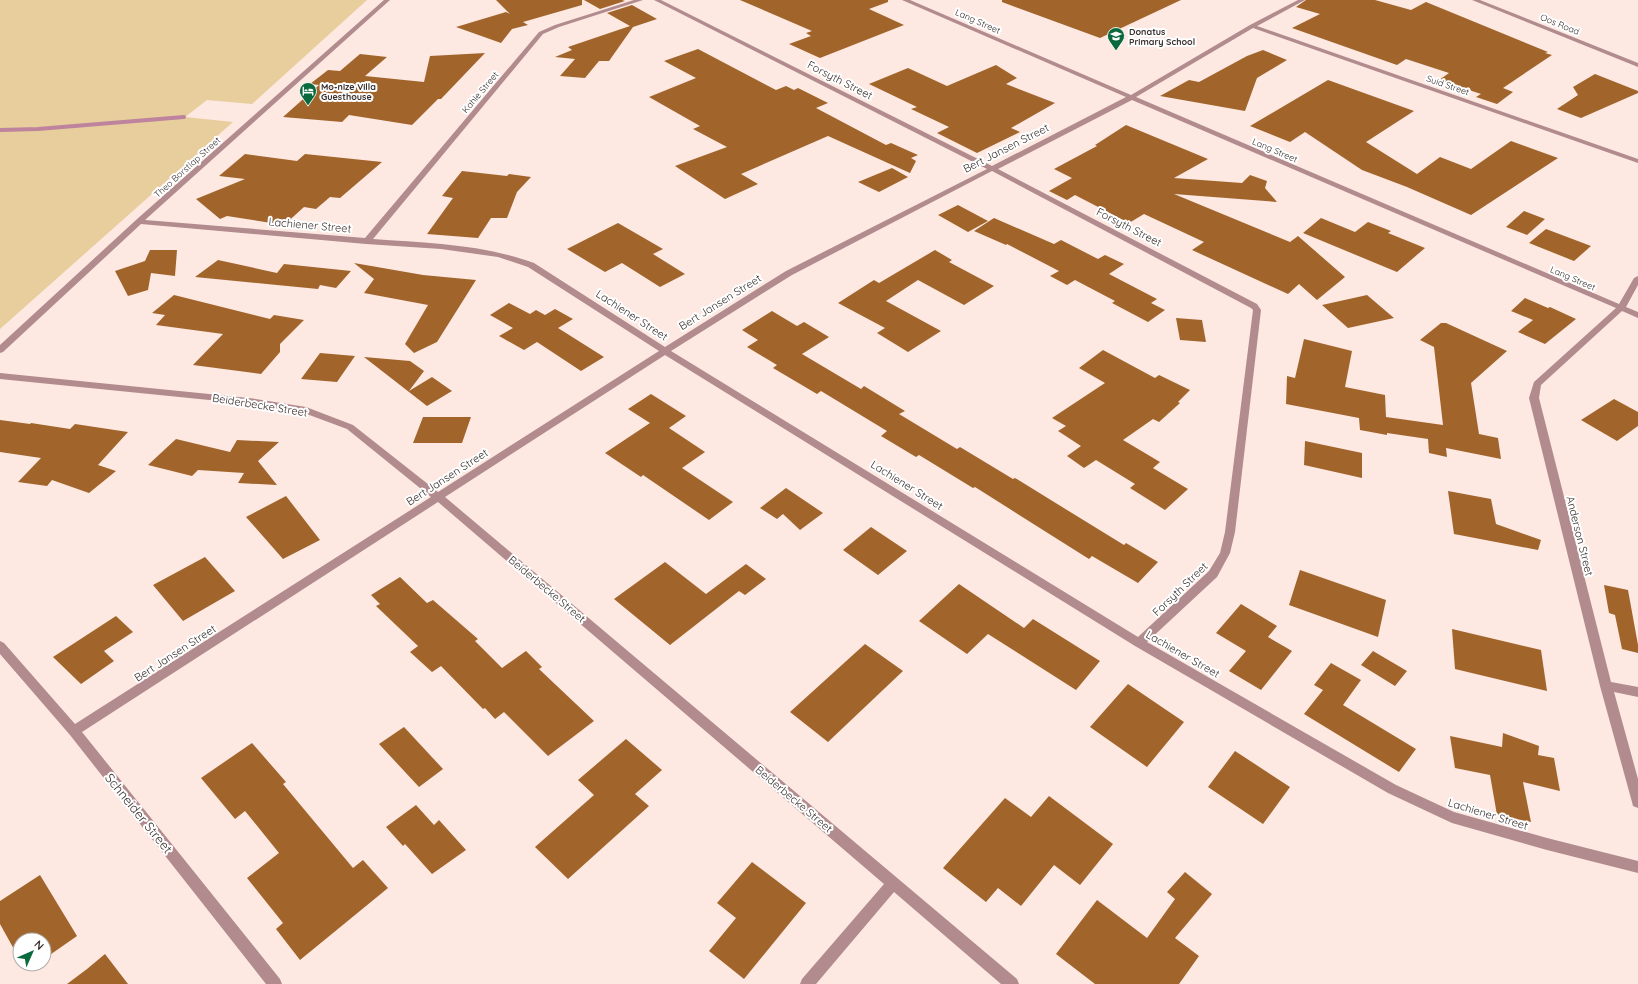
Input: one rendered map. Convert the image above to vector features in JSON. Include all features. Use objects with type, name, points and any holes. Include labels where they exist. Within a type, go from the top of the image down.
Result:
[{"type":"street","name":"Theo Borstlap Street","points":[[0,350],[139,222],[387,0]]},
{"type":"street","name":"Kahle Street","points":[[366,242],[541,34],[557,26],[640,0]]},
{"type":"street","name":"Forsyth Street","points":[[657,0],[993,169],[1248,302],[1256,310],[1230,532],[1225,553],[1213,574],[1139,643]]},
{"type":"street","name":"Lang Street","points":[[905,0],[1130,98],[1638,315]]},
{"type":"street","name":"Bert Jansen Street","points":[[74,732],[665,351],[789,273],[833,249],[993,169],[1130,98],[1252,26],[1302,0]]},
{"type":"street","name":"Oos Road","points":[[1475,0],[1638,65]]},
{"type":"street","name":"Suid Street","points":[[1252,26],[1638,161]]},
{"type":"street","name":"Lachiener Street","points":[[139,222],[366,242],[441,247],[490,253],[512,258],[531,265],[665,351],[1139,643],[1392,789],[1446,814],[1547,844],[1638,867]]},
{"type":"street","name":"Anderson Street","points":[[1638,278],[1621,308],[1537,384],[1534,398],[1606,686],[1638,802]]},
{"type":"street","name":"Beiderbecke Street","points":[[0,376],[249,401],[306,410],[350,427],[438,497],[1012,984]]},
{"type":"street","name":"Schneider Street","points":[[0,646],[74,732],[275,984]]},
{"type":"street","points":[[1606,686],[1638,692]]},
{"type":"street","points":[[807,984],[893,883]]},
{"type":"shaded area","points":[[0,0],[367,0],[252,104],[207,100],[185,117],[233,122],[0,329]]},
{"type":"building","points":[[496,0],[582,0],[582,5],[523,22],[528,25],[512,29],[501,43],[456,27],[506,12],[510,14]]},
{"type":"building","points":[[584,0],[622,0],[625,1],[600,9]]},
{"type":"building","points":[[740,0],[888,0],[888,2],[869,9],[904,25],[820,58],[789,44],[811,36],[806,33],[812,31]]},
{"type":"building","points":[[1002,0],[1181,0],[1100,38],[1002,2]]},
{"type":"building","points":[[1306,0],[1375,0],[1411,10],[1426,2],[1548,52],[1545,53],[1552,55],[1503,88],[1513,92],[1497,104],[1476,97],[1481,94],[1439,80],[1449,73],[1406,59],[1397,65],[1292,28],[1320,14],[1296,7]]},
{"type":"building","points":[[632,5],[657,19],[633,27],[609,61],[599,61],[585,78],[560,76],[575,59],[555,57],[572,50],[568,47],[630,26],[607,13]]},
{"type":"building","points":[[698,49],[776,90],[786,86],[794,90],[798,88],[828,103],[816,108],[886,145],[891,143],[918,155],[911,158],[916,161],[910,173],[828,136],[741,174],[758,184],[725,199],[675,166],[727,147],[693,129],[700,126],[649,97],[696,78],[664,61]]},
{"type":"building","points":[[1263,50],[1287,60],[1257,78],[1245,111],[1160,96],[1189,80],[1199,82],[1247,56]]},
{"type":"building","points":[[485,53],[441,99],[438,99],[412,125],[349,115],[342,122],[283,117],[319,85],[310,84],[328,70],[340,71],[360,54],[387,57],[365,76],[424,82],[430,56]]},
{"type":"building","points":[[996,65],[1017,78],[1006,84],[1055,103],[1011,128],[1020,132],[977,153],[937,133],[949,127],[911,109],[917,107],[869,84],[908,68],[947,86]]},
{"type":"building","points":[[1595,74],[1638,91],[1638,93],[1581,118],[1557,109],[1578,95],[1573,87]]},
{"type":"building","points":[[1328,80],[1414,111],[1366,142],[1417,174],[1440,157],[1471,169],[1511,141],[1558,158],[1471,215],[1407,187],[1362,170],[1305,132],[1290,142],[1250,126]]},
{"type":"building","points":[[1126,125],[1208,159],[1174,178],[1242,183],[1250,175],[1267,181],[1265,188],[1277,202],[1174,194],[1290,242],[1298,236],[1345,277],[1317,300],[1299,284],[1288,294],[1192,250],[1204,242],[1144,214],[1129,223],[1075,195],[1067,200],[1049,191],[1072,178],[1054,169],[1097,146],[1095,145]]},
{"type":"building","points":[[245,154],[297,161],[305,154],[382,162],[340,198],[330,197],[316,209],[304,207],[284,225],[227,216],[220,219],[196,199],[245,179],[219,176]]},
{"type":"building","points":[[892,168],[908,177],[879,192],[858,182]]},
{"type":"building","points":[[462,171],[531,177],[517,192],[507,218],[491,218],[478,238],[427,234],[453,198],[442,196]]},
{"type":"building","points":[[958,205],[988,221],[968,232],[938,215]]},
{"type":"building","points":[[1524,211],[1545,219],[1527,235],[1506,227]]},
{"type":"building","points":[[994,218],[1054,244],[1061,240],[1098,259],[1105,255],[1124,264],[1109,274],[1157,299],[1151,303],[1165,310],[1148,322],[1112,303],[1115,301],[1075,280],[1067,285],[1050,276],[1059,271],[1007,244],[1006,245],[974,231]]},
{"type":"building","points":[[1321,218],[1355,232],[1368,222],[1391,231],[1388,233],[1425,248],[1397,272],[1303,233]]},
{"type":"building","points":[[618,223],[663,249],[653,254],[685,274],[660,287],[622,263],[605,272],[567,249]]},
{"type":"building","points":[[1546,229],[1591,246],[1574,261],[1529,243]]},
{"type":"building","points":[[150,250],[177,250],[175,276],[151,273],[148,290],[128,296],[115,271],[145,261]]},
{"type":"building","points":[[935,250],[952,260],[949,262],[994,286],[964,305],[918,280],[886,301],[941,331],[908,352],[877,333],[885,328],[838,303],[874,280],[879,283]]},
{"type":"building","points":[[218,260],[277,273],[284,264],[351,271],[336,288],[320,285],[318,289],[195,277]]},
{"type":"building","points":[[354,263],[423,275],[476,280],[437,342],[414,353],[405,344],[428,305],[364,293],[374,279]]},
{"type":"building","points":[[174,295],[270,319],[274,315],[304,320],[280,344],[280,352],[261,374],[193,365],[223,334],[156,325],[165,315],[152,313]]},
{"type":"building","points":[[1367,295],[1394,318],[1348,328],[1322,305]]},
{"type":"building","points":[[1525,298],[1576,319],[1545,344],[1518,332],[1533,320],[1511,311]]},
{"type":"building","points":[[509,303],[530,314],[536,310],[545,315],[555,309],[573,319],[558,328],[604,357],[581,371],[537,342],[524,350],[499,336],[513,328],[490,315]]},
{"type":"building","points":[[772,311],[797,326],[804,322],[829,337],[802,354],[861,389],[864,386],[905,411],[899,414],[957,449],[960,447],[1013,479],[1015,478],[1124,545],[1126,543],[1158,562],[1138,583],[1092,556],[1089,559],[975,487],[973,488],[919,455],[916,457],[881,436],[887,431],[821,391],[817,394],[773,368],[777,365],[747,347],[758,340],[742,330]]},
{"type":"building","points":[[1176,318],[1202,320],[1206,342],[1180,340]]},
{"type":"building","points":[[1441,323],[1446,323],[1507,351],[1471,383],[1479,434],[1498,438],[1501,459],[1446,448],[1447,457],[1429,453],[1428,439],[1387,433],[1387,435],[1360,430],[1359,418],[1286,404],[1287,376],[1295,378],[1304,339],[1352,351],[1345,387],[1385,395],[1386,417],[1443,425],[1434,347],[1420,340]]},
{"type":"building","points":[[1103,350],[1155,378],[1159,375],[1190,390],[1178,402],[1180,403],[1159,422],[1153,419],[1123,440],[1160,462],[1153,468],[1188,489],[1165,510],[1130,488],[1135,484],[1096,460],[1084,468],[1067,456],[1081,446],[1058,431],[1066,426],[1052,418],[1105,383],[1079,368]]},
{"type":"building","points":[[320,353],[355,356],[337,382],[301,379]]},
{"type":"building","points":[[364,357],[410,361],[424,371],[409,391],[432,377],[452,391],[427,406]]},
{"type":"building","points":[[651,394],[686,416],[669,428],[705,452],[682,468],[733,502],[709,520],[643,475],[641,477],[605,453],[650,423],[628,409]]},
{"type":"building","points":[[1614,399],[1638,412],[1638,426],[1617,441],[1581,420]]},
{"type":"building","points":[[423,417],[471,417],[462,443],[413,443]]},
{"type":"building","points":[[0,420],[70,429],[75,424],[128,432],[98,465],[116,471],[89,493],[52,480],[47,486],[18,482],[41,458],[0,452]]},
{"type":"building","points":[[176,439],[230,452],[237,440],[279,442],[258,461],[277,485],[238,483],[244,473],[198,470],[192,476],[148,465]]},
{"type":"building","points":[[1305,441],[1362,453],[1362,478],[1304,465]]},
{"type":"building","points":[[786,488],[823,513],[800,530],[783,514],[777,519],[760,508]]},
{"type":"building","points":[[1448,491],[1491,499],[1496,524],[1541,540],[1538,550],[1454,534]]},
{"type":"building","points":[[286,496],[320,540],[283,559],[246,517]]},
{"type":"building","points":[[871,527],[907,551],[878,575],[843,550]]},
{"type":"building","points":[[205,557],[235,591],[183,621],[153,585]]},
{"type":"building","points":[[665,562],[706,594],[746,564],[766,579],[745,595],[739,591],[670,645],[614,599]]},
{"type":"building","points":[[1300,570],[1386,600],[1378,637],[1289,605]]},
{"type":"building","points":[[400,577],[427,603],[433,600],[478,639],[475,641],[502,668],[526,651],[542,667],[539,669],[594,721],[548,756],[504,712],[495,719],[485,708],[483,709],[441,666],[432,672],[410,652],[418,646],[376,606],[380,604],[371,595]]},
{"type":"building","points":[[959,584],[1024,628],[1033,619],[1100,661],[1076,690],[988,634],[967,654],[919,621]]},
{"type":"building","points":[[1604,585],[1628,590],[1638,645],[1638,653],[1622,649],[1615,615],[1609,613]]},
{"type":"building","points":[[1241,604],[1277,626],[1268,637],[1292,651],[1261,690],[1229,671],[1246,651],[1216,633]]},
{"type":"building","points":[[116,616],[133,632],[104,651],[114,661],[81,684],[53,657]]},
{"type":"building","points":[[1452,629],[1541,650],[1547,691],[1455,669]]},
{"type":"building","points":[[865,644],[903,671],[828,742],[790,712]]},
{"type":"building","points":[[1373,651],[1407,671],[1395,686],[1361,665]]},
{"type":"building","points":[[1331,663],[1361,680],[1343,705],[1416,749],[1399,772],[1304,714],[1323,690],[1314,685]]},
{"type":"building","points":[[1128,684],[1184,722],[1147,767],[1090,727]]},
{"type":"building","points":[[404,727],[443,769],[419,787],[379,744]]},
{"type":"building","points":[[1503,733],[1539,746],[1538,755],[1554,758],[1560,791],[1523,782],[1531,822],[1497,815],[1490,775],[1455,768],[1450,736],[1502,747]]},
{"type":"building","points":[[626,739],[662,770],[635,794],[649,806],[568,879],[535,847],[594,795],[578,780]]},
{"type":"building","points":[[252,743],[286,782],[283,784],[353,868],[363,860],[388,888],[300,960],[276,929],[283,923],[247,878],[279,853],[245,811],[235,819],[201,778]]},
{"type":"building","points":[[1235,751],[1290,787],[1263,824],[1208,787]]},
{"type":"building","points":[[1049,796],[1113,844],[1080,885],[1054,865],[1021,906],[998,888],[986,902],[943,868],[1005,798],[1031,817]]},
{"type":"building","points":[[416,805],[434,825],[439,820],[466,850],[432,874],[405,844],[403,846],[386,827]]},
{"type":"building","points":[[752,862],[806,903],[744,979],[709,951],[736,918],[717,903]]},
{"type":"building","points":[[1185,872],[1212,894],[1175,938],[1199,956],[1179,984],[1095,984],[1056,954],[1097,900],[1147,938],[1175,899],[1167,892]]},
{"type":"building","points":[[40,875],[77,936],[52,953],[52,932],[12,932],[12,946],[0,924],[0,901]]},
{"type":"building","points":[[105,954],[128,984],[67,984],[87,969]]},
{"type":"waterway","points":[[0,130],[38,129],[184,117]]},
{"type":"place","name":"Donatus Primary School","points":[[1116,51]]},
{"type":"place","name":"Mo-nize Villa Guesthouse","points":[[308,106]]}]
